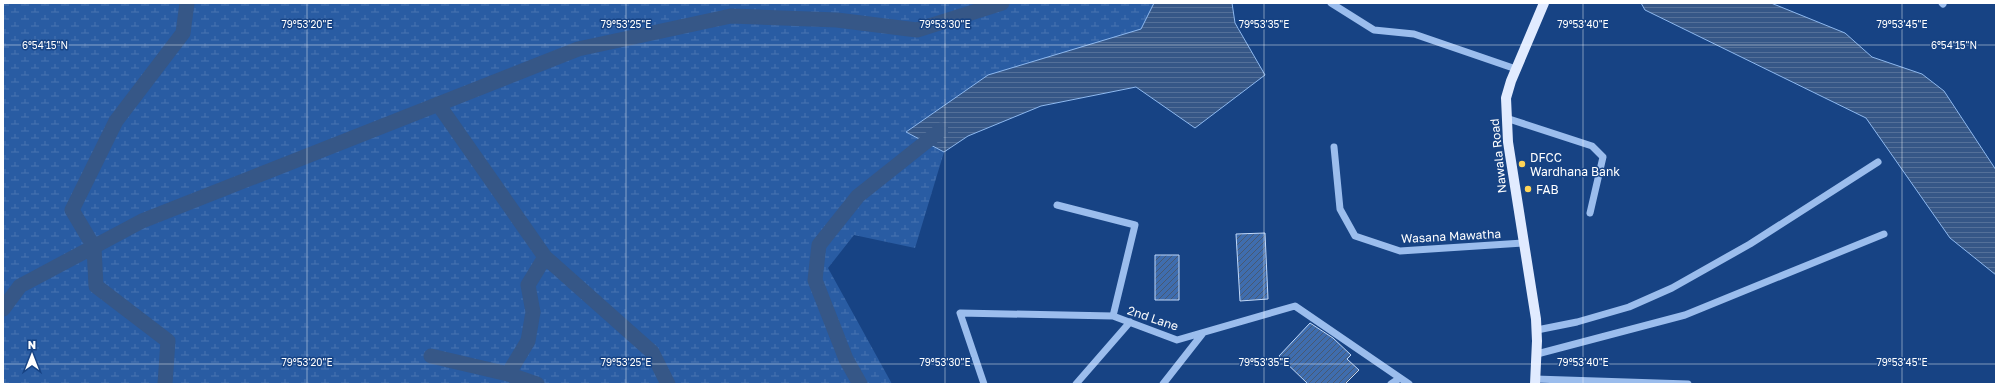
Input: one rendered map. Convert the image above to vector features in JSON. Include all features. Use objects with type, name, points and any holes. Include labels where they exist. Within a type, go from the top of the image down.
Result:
[{"type":"main road","name":"Nawala Road","points":[[1535,381],[1537,330],[1508,142],[1506,98],[1516,69],[1544,3]]},
{"type":"street","points":[[1332,3],[1374,30],[1414,34],[1516,69]]},
{"type":"street","points":[[1506,118],[1592,146],[1603,157],[1590,213]]},
{"type":"street","name":"Wasana Mawatha","points":[[1334,147],[1340,209],[1355,236],[1400,252],[1523,243]]},
{"type":"street","points":[[1537,330],[1577,322],[1629,307],[1672,288],[1750,244],[1878,162]]},
{"type":"street","points":[[1057,205],[1135,225],[1113,316]]},
{"type":"street","points":[[1537,354],[1685,315],[1884,234]]},
{"type":"street","name":"2nd Lane","points":[[984,384],[960,313],[1113,316],[1177,340],[1295,306],[1409,384]]},
{"type":"street","points":[[1076,384],[1130,322]]},
{"type":"street","points":[[1163,384],[1203,333]]},
{"type":"street","points":[[1391,384],[1400,378]]},
{"type":"street","points":[[1535,381],[1688,384]]},
{"type":"green space","points":[[3,3],[1154,3],[1142,29],[988,75],[906,132],[944,152],[915,248],[854,235],[828,268],[892,384],[3,384]]},
{"type":"shaded area","points":[[1154,3],[1232,3],[1235,23],[1265,75],[1195,128],[1136,87],[1041,106],[968,136],[944,152],[906,132],[988,75],[1141,29]]},
{"type":"shaded area","points":[[1641,3],[1771,3],[1845,33],[1872,57],[1922,74],[1944,91],[1996,170],[1996,275],[1950,238],[1866,118],[1645,10]]},
{"type":"building","points":[[1265,233],[1268,299],[1240,301],[1236,234]]},
{"type":"building","points":[[1155,255],[1179,255],[1179,300],[1155,300]]},
{"type":"building","points":[[1310,323],[1333,338],[1351,355],[1347,359],[1359,370],[1345,384],[1308,384],[1279,356]]},
{"type":"waterway","points":[[165,384],[168,341],[96,286],[94,247],[72,210],[116,121],[183,33],[187,3]]},
{"type":"waterway","points":[[3,309],[20,286],[142,221],[578,49],[731,16],[837,20],[917,30],[1002,3]]},
{"type":"waterway","points":[[438,104],[545,257],[652,352],[668,384]]},
{"type":"waterway","points":[[860,384],[846,359],[815,280],[819,245],[858,196],[941,130]]},
{"type":"waterway","points":[[508,374],[528,341],[533,312],[528,285],[545,257]]},
{"type":"waterway","points":[[431,356],[508,374],[537,384]]},
{"type":"place","name":"DFCC Wardhana Bank","points":[[1522,164]]},
{"type":"place","name":"FAB","points":[[1528,189]]}]
